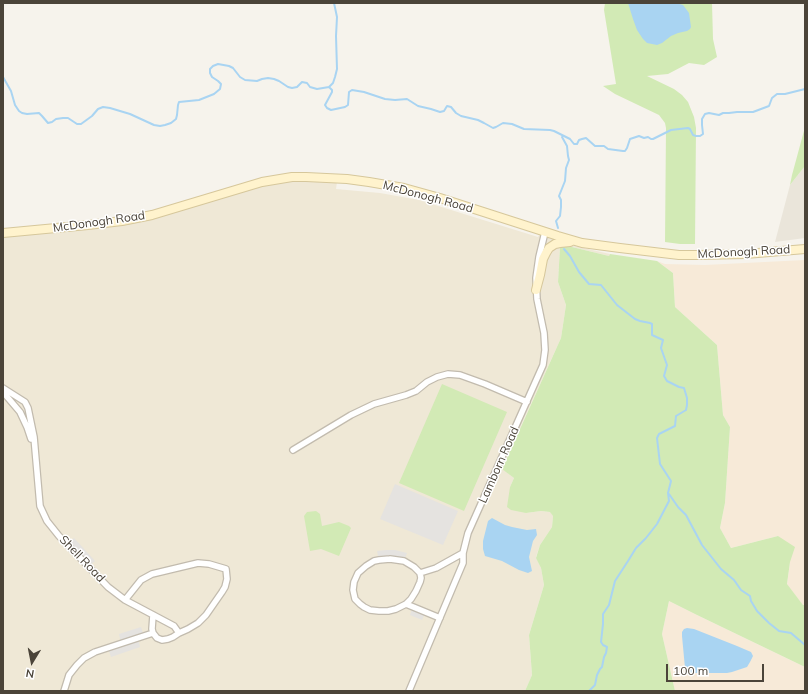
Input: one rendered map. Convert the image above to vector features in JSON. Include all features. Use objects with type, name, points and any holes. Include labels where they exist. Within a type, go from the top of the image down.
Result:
[{"type":"main road","name":"McDonogh Road","points":[[3,234],[122,221],[152,215],[262,182],[292,177],[306,177],[355,180],[404,188],[545,232],[582,242],[620,248],[679,255],[716,255],[805,249]]},
{"type":"main road","points":[[536,290],[543,259],[549,248],[560,243],[582,242]]},
{"type":"street","name":"Lamborn Road","points":[[409,691],[463,563],[463,553],[468,533],[543,365],[545,350],[544,333],[537,299],[536,268],[545,232]]},
{"type":"street","points":[[293,450],[351,415],[374,404],[416,391],[436,376],[448,374],[460,375],[526,402]]},
{"type":"street","name":"Shell Road","points":[[3,388],[25,402],[28,408],[34,437],[40,506],[47,521],[59,536],[108,587],[125,600],[174,626],[179,633]]},
{"type":"street","name":"Shell Road","points":[[3,392],[15,405],[23,418],[35,451]]},
{"type":"street","points":[[420,573],[436,568],[463,553]]},
{"type":"street","points":[[390,559],[404,561],[420,573],[421,578],[418,587],[411,599],[406,604],[396,609],[388,611],[370,610],[355,599],[353,590],[354,582],[358,573],[366,566],[378,560],[390,559]]},
{"type":"street","points":[[125,600],[144,577],[152,574],[198,564],[209,564],[226,569],[227,579],[225,587],[210,610],[198,623],[188,630],[168,639],[162,640],[157,638],[152,629],[153,615]]},
{"type":"street","points":[[406,604],[440,618]]},
{"type":"street","points":[[64,691],[69,675],[76,665],[84,658],[95,652],[153,633]]},
{"type":"shaded area","points":[[805,166],[805,238],[775,242],[790,185]]},
{"type":"shaded area","points":[[290,181],[337,182],[336,189],[380,193],[419,200],[538,237],[539,235],[570,245],[610,254],[609,256],[572,247],[560,247],[558,282],[566,305],[561,338],[502,468],[514,478],[510,487],[526,513],[541,511],[551,512],[553,516],[552,527],[540,545],[536,557],[541,568],[544,585],[529,635],[532,675],[525,691],[3,691],[3,236],[116,225],[261,186]]},
{"type":"shaded area","points":[[805,260],[805,605],[803,605],[787,585],[790,562],[778,536],[731,548],[720,528],[725,503],[730,427],[723,415],[717,345],[675,307],[673,273],[657,261],[665,264],[705,265]]},
{"type":"shaded area","points":[[395,484],[458,511],[443,545],[380,519]]},
{"type":"shaded area","points":[[74,538],[95,561],[89,566],[67,544]]},
{"type":"shaded area","points":[[395,550],[407,553],[404,561],[379,560],[377,551]]},
{"type":"shaded area","points":[[669,601],[805,667],[805,691],[675,691],[662,634]]},
{"type":"shaded area","points":[[413,606],[426,612],[422,620],[410,615]]},
{"type":"shaded area","points":[[141,627],[144,636],[138,638],[140,647],[111,657],[108,648],[121,643],[119,634]]},
{"type":"green space","points":[[605,3],[712,3],[713,39],[717,57],[704,65],[689,63],[668,74],[647,76],[674,89],[682,95],[688,102],[694,117],[696,128],[695,244],[665,242],[665,123],[659,115],[615,94],[603,86],[616,84],[604,10]]},
{"type":"green space","points":[[805,127],[805,166],[790,185],[792,175]]},
{"type":"green space","points":[[560,247],[572,247],[609,256],[610,254],[657,261],[673,273],[675,307],[717,345],[723,415],[730,427],[725,503],[720,528],[731,548],[778,536],[795,547],[790,562],[787,584],[803,605],[805,605],[805,667],[669,601],[662,634],[675,691],[525,691],[532,675],[529,635],[544,585],[541,568],[536,558],[540,545],[552,527],[553,516],[550,512],[541,511],[526,513],[511,510],[507,507],[510,487],[514,478],[502,469],[561,338],[566,305],[558,282]]},
{"type":"green space","points":[[442,384],[507,412],[464,511],[399,483]]},
{"type":"green space","points":[[316,511],[320,514],[322,526],[339,522],[351,528],[339,556],[321,549],[310,551],[304,516],[307,512]]},
{"type":"water","points":[[628,3],[676,3],[683,5],[689,13],[691,27],[687,31],[671,36],[657,45],[647,43],[637,30]]},
{"type":"water","points":[[492,518],[512,527],[527,530],[536,529],[537,535],[533,541],[529,557],[532,571],[528,573],[502,561],[485,556],[483,541],[488,521]]},
{"type":"water","points":[[687,628],[694,629],[737,646],[751,652],[753,656],[747,667],[732,672],[690,673],[685,668],[682,636],[682,632]]},
{"type":"waterway","points":[[329,87],[333,83],[337,69],[337,17],[334,3]]},
{"type":"waterway","points":[[3,77],[11,91],[15,105],[19,111],[27,114],[39,113],[48,123],[56,119],[68,118],[77,124],[81,124],[92,116],[98,109],[103,107],[130,114],[154,125],[160,126],[171,123],[176,119],[179,102],[199,100],[214,94],[220,89],[221,84],[212,77],[210,73],[210,69],[218,64],[233,68],[240,77],[245,80],[257,81],[268,78],[274,79],[292,88],[297,87],[302,82],[307,83],[310,87],[317,89],[329,87],[332,92],[325,105],[331,110],[348,105],[349,92],[352,90],[364,92],[385,99],[407,99],[418,106],[440,112],[444,111],[447,106],[451,107],[461,116],[478,120],[493,128],[503,123],[512,124],[524,129],[550,130],[570,139],[574,144],[577,144],[579,140],[586,138],[595,146],[604,146],[608,149],[623,151],[627,148],[630,139],[639,136],[653,139],[671,130],[688,128],[693,135],[700,136],[703,134],[702,119],[705,114],[709,113],[719,115],[723,113],[753,112],[769,106],[772,98],[777,94],[785,94],[805,89]]},
{"type":"waterway","points":[[558,228],[556,221],[560,216],[561,207],[561,200],[559,196],[565,181],[566,168],[569,160],[567,146],[562,137]]},
{"type":"waterway","points":[[564,249],[589,284],[601,285],[617,305],[635,319],[652,324],[652,335],[663,340],[661,348],[667,365],[664,376],[667,381],[684,388],[687,398],[686,410],[676,416],[675,426],[659,434],[657,438],[660,464],[671,481],[668,493],[669,501],[657,524],[636,548],[615,581],[609,605],[603,614],[601,642],[607,647],[606,653],[602,667],[597,675],[595,685],[589,691]]},
{"type":"waterway","points":[[669,494],[686,515],[702,545],[721,569],[734,580],[741,590],[750,596],[751,601],[757,611],[779,631],[791,633],[805,645]]}]
